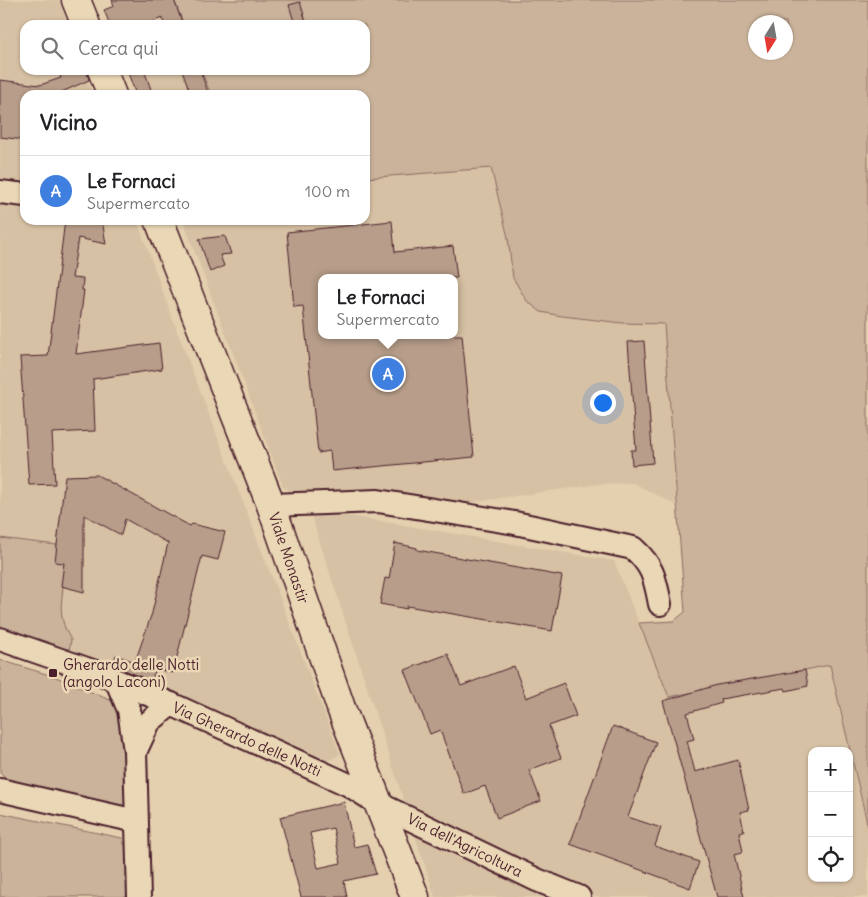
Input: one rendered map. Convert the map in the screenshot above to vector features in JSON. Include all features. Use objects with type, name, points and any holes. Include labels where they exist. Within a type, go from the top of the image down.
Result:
[{"type":"main road","points":[[76,0],[84,20]]},
{"type":"main road","points":[[104,75],[110,90]]},
{"type":"main road","name":"Viale Monastir","points":[[161,225],[270,505],[341,708],[415,897]]},
{"type":"street","points":[[0,192],[20,194]]},
{"type":"street","points":[[270,505],[378,501],[515,523],[633,548],[644,558],[653,571],[660,604]]},
{"type":"street","name":"Via Gherardo delle Notti","points":[[0,639],[92,671],[171,704],[349,785],[379,804]]},
{"type":"street","points":[[117,682],[129,710],[135,751],[140,897]]},
{"type":"street","points":[[135,751],[149,722],[171,704]]},
{"type":"street","points":[[0,790],[136,821]]},
{"type":"street","name":"Via dell'Agricoltura","points":[[379,804],[537,880],[579,897]]},
{"type":"shaded area","points":[[0,0],[59,0],[66,20],[20,20],[20,75],[86,75],[91,90],[20,90],[20,225],[139,225],[177,331],[340,754],[330,760],[320,759],[146,681],[0,627]]},
{"type":"shaded area","points":[[174,0],[868,0],[868,827],[853,763],[853,747],[849,747],[830,665],[669,697],[639,623],[674,621],[685,612],[664,324],[622,323],[562,316],[541,312],[527,301],[513,278],[508,238],[491,168],[370,178],[370,90],[209,90],[203,75],[370,75],[370,20],[182,20]]},
{"type":"shaded area","points":[[128,75],[206,75],[211,90],[134,90]]},
{"type":"shaded area","points":[[491,168],[508,238],[513,278],[562,316],[622,323],[664,323],[676,505],[633,483],[600,484],[453,505],[292,492],[283,487],[185,225],[370,225],[370,178]]},
{"type":"shaded area","points":[[309,509],[614,561],[669,697],[830,664],[849,747],[808,747],[808,882],[853,882],[853,763],[868,827],[868,897],[435,897]]},
{"type":"shaded area","points":[[0,538],[57,545],[64,564],[61,611],[71,640],[69,651],[0,627]]},
{"type":"shaded area","points":[[0,660],[56,677],[117,703],[121,710],[128,810],[12,785],[0,773]]},
{"type":"shaded area","points":[[0,813],[122,838],[127,851],[130,897],[0,897]]},
{"type":"building","points":[[112,0],[174,0],[181,20],[163,20],[162,18],[157,20],[108,20],[104,10],[114,6]]},
{"type":"building","points":[[300,2],[305,20],[294,20],[289,5]]},
{"type":"building","points":[[60,75],[88,75],[89,80],[66,90],[20,90],[20,139],[0,137],[0,80],[40,85],[61,78]]},
{"type":"building","points":[[129,75],[146,75],[151,90],[134,90]]},
{"type":"building","points":[[184,75],[202,75],[207,90],[189,90]]},
{"type":"building","points":[[392,221],[395,252],[453,246],[456,274],[318,274],[318,339],[458,339],[458,335],[462,335],[474,457],[332,471],[330,451],[318,453],[303,306],[294,307],[287,232],[370,225],[370,223]]},
{"type":"building","points":[[64,225],[103,225],[106,244],[78,238],[72,278],[83,279],[82,290],[84,290],[76,354],[159,343],[162,369],[93,379],[95,431],[52,433],[55,484],[29,485],[20,357],[48,356]]},
{"type":"building","points":[[225,236],[231,254],[220,255],[224,266],[210,272],[199,239]]},
{"type":"building","points":[[644,341],[653,463],[632,465],[631,450],[636,450],[628,342]]},
{"type":"building","points":[[97,475],[190,526],[192,524],[225,532],[218,560],[202,556],[173,673],[156,669],[151,681],[112,665],[116,655],[135,662],[152,613],[168,543],[125,519],[121,535],[84,515],[84,592],[61,586],[64,563],[55,562],[65,476]]},
{"type":"building","points":[[395,543],[417,548],[417,550],[562,576],[552,631],[407,606],[407,609],[380,604],[385,578],[389,579]]},
{"type":"building","points":[[448,654],[461,686],[514,666],[526,698],[564,683],[576,716],[549,726],[561,758],[529,770],[541,801],[497,818],[485,786],[464,794],[440,730],[430,734],[405,670]]},
{"type":"building","points":[[805,670],[808,686],[786,691],[785,688],[721,699],[722,703],[687,713],[694,739],[687,741],[695,772],[738,760],[749,810],[740,812],[744,831],[739,832],[743,852],[734,854],[744,897],[717,897],[663,701],[717,685]]},
{"type":"building","points":[[613,726],[656,742],[628,817],[661,828],[655,846],[699,862],[690,888],[570,844]]},
{"type":"building","points":[[344,802],[354,847],[367,844],[376,874],[344,881],[347,897],[301,897],[280,817]],"holes":[[[333,828],[341,863],[318,868],[310,833]]]},
{"type":"place","name":"Le Fornaci","points":[[388,374]]},
{"type":"place","name":"Gherardo delle Notti (angolo Laconi)","points":[[53,673]]}]
